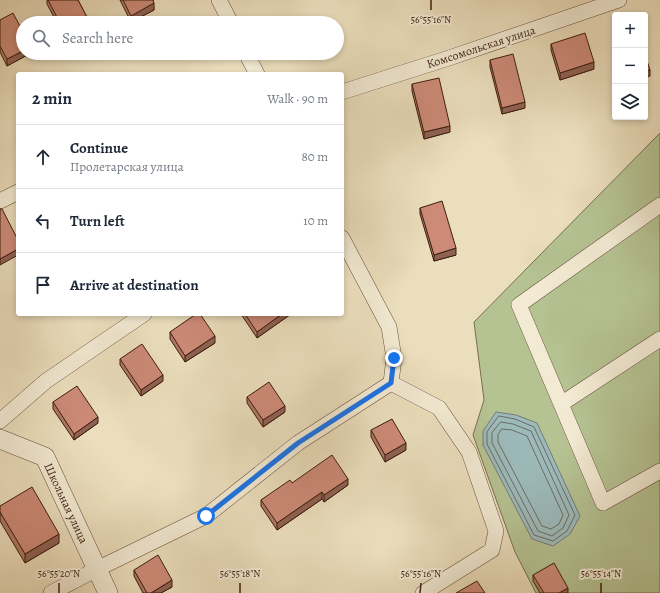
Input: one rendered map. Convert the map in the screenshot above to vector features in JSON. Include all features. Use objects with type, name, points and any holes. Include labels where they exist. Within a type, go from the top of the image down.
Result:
[{"type":"street","points":[[219,0],[227,16]]},
{"type":"street","name":"Комсомольская улица","points":[[344,91],[449,58],[619,0]]},
{"type":"street","points":[[249,60],[254,72]]},
{"type":"street","points":[[0,201],[16,193]]},
{"type":"street","points":[[660,205],[519,305],[603,503],[660,471]]},
{"type":"street","points":[[344,242],[389,327],[394,358],[391,383]]},
{"type":"street","points":[[0,421],[46,381],[141,316]]},
{"type":"street","points":[[561,404],[660,339]]},
{"type":"street","points":[[391,383],[439,408],[469,452],[496,531],[492,550],[423,593]]},
{"type":"street","points":[[51,593],[206,516],[298,443],[391,383]]},
{"type":"street","name":"Школьная улица","points":[[0,439],[45,457],[108,593]]},
{"type":"green space","points":[[660,133],[660,593],[536,593],[515,552],[473,435],[484,400],[474,322]]},
{"type":"water","points":[[496,412],[516,415],[537,423],[580,516],[570,534],[553,546],[532,539],[483,445],[483,431]]},
{"type":"building","points":[[48,0],[78,0],[86,16],[56,16]]},
{"type":"building","points":[[123,0],[153,0],[154,3],[131,16]]},
{"type":"building","points":[[13,13],[16,19],[16,54],[7,59],[0,46],[0,20]]},
{"type":"building","points":[[585,33],[594,62],[560,73],[551,44]]},
{"type":"building","points":[[513,54],[525,102],[502,108],[490,60]]},
{"type":"building","points":[[439,78],[450,126],[424,132],[412,84]]},
{"type":"building","points":[[442,201],[456,248],[434,255],[420,208]]},
{"type":"building","points":[[0,209],[2,209],[16,236],[16,250],[0,259]]},
{"type":"building","points":[[193,316],[201,316],[215,336],[185,356],[170,332]]},
{"type":"building","points":[[246,316],[279,316],[257,332]]},
{"type":"building","points":[[142,344],[163,375],[141,390],[120,359]]},
{"type":"building","points":[[269,382],[285,406],[263,420],[247,397]]},
{"type":"building","points":[[77,386],[98,417],[74,434],[53,402]]},
{"type":"building","points":[[392,419],[406,443],[385,455],[371,430]]},
{"type":"building","points":[[332,455],[348,479],[324,495],[322,492],[277,523],[261,500],[290,480],[292,483]]},
{"type":"building","points":[[32,487],[59,534],[25,554],[0,512],[0,506]]},
{"type":"building","points":[[158,555],[172,580],[151,593],[147,593],[134,570]]},
{"type":"building","points":[[554,563],[568,588],[559,593],[544,593],[533,575]]},
{"type":"building","points":[[477,581],[485,593],[456,593]]},
{"type":"route","points":[[206,516],[298,443],[391,383],[394,358]]}]
